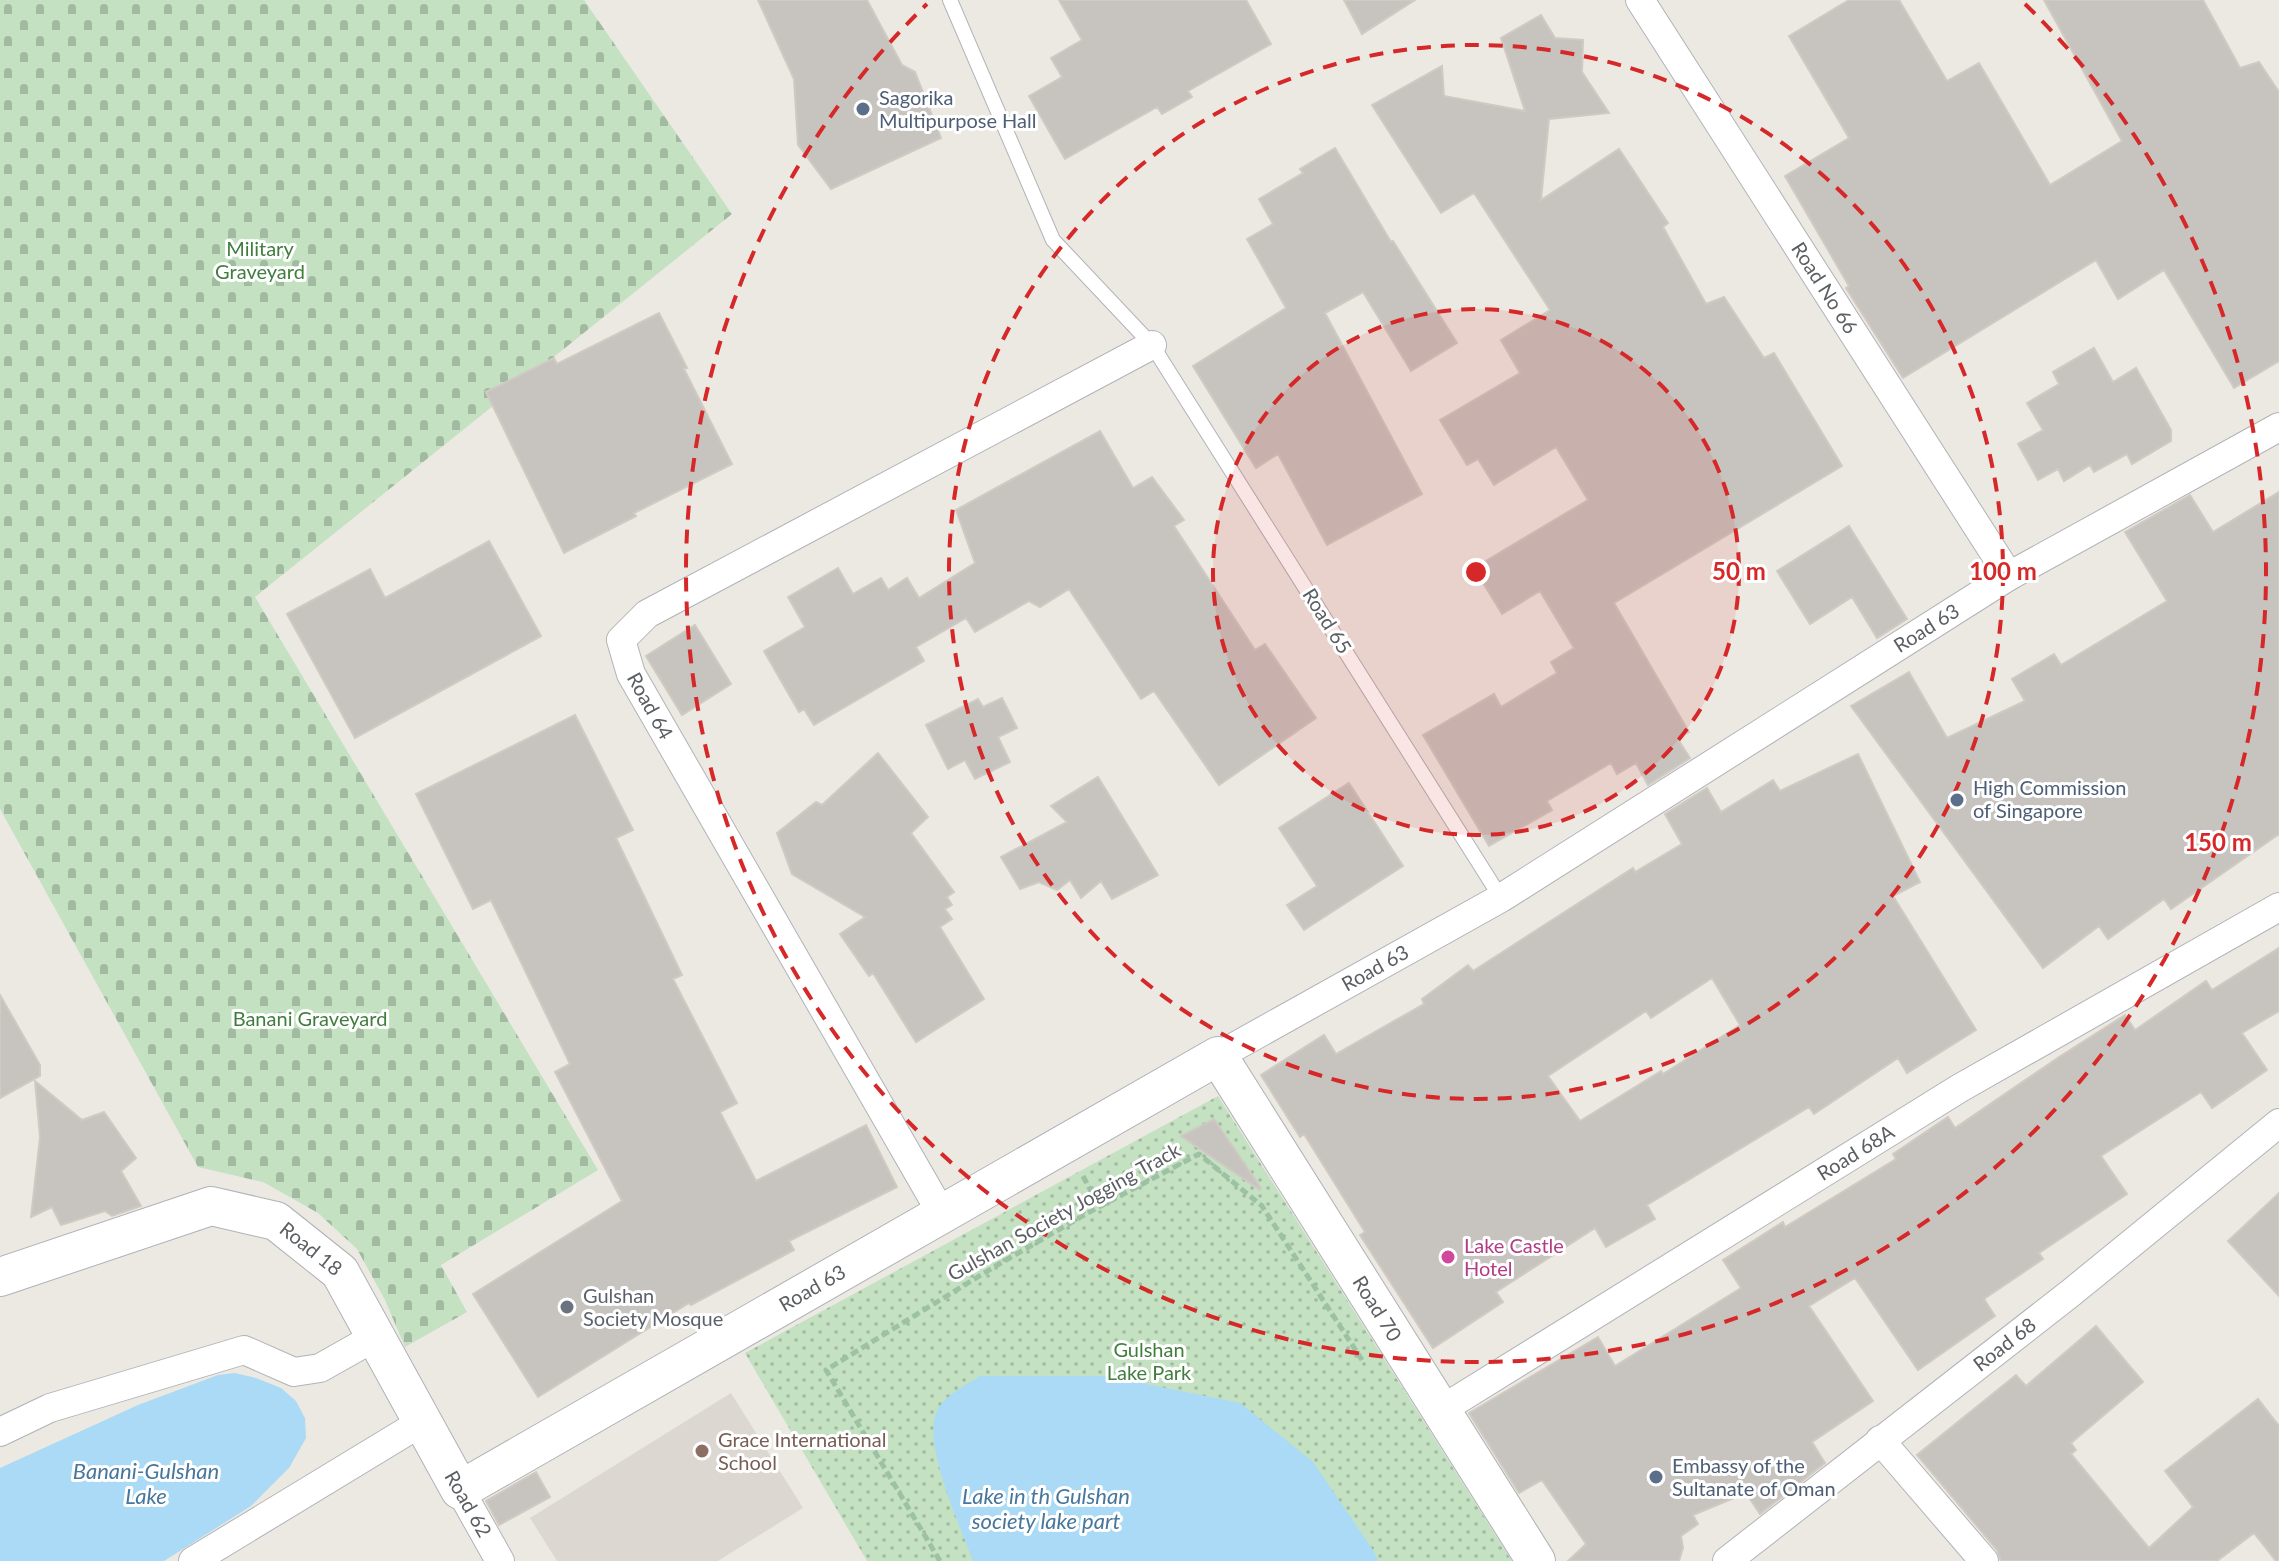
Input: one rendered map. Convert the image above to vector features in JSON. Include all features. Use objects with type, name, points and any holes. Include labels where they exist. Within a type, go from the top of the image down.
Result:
[{"type":"street","name":"Road No 66","points":[[1640,0],[2009,576]]},
{"type":"street","name":"Road 64","points":[[942,1214],[631,674],[621,640],[647,614],[1152,345]]},
{"type":"street","name":"Road 63","points":[[460,1490],[1218,1056],[1501,898],[2009,576],[2279,427]]},
{"type":"street","name":"Road 68A","points":[[1441,1410],[1960,1088],[2279,907]]},
{"type":"street","name":"Road 70","points":[[1218,1056],[1536,1561]]},
{"type":"street","name":"Road 68","points":[[1727,1561],[2072,1292],[2279,1123]]},
{"type":"street","name":"Road 18","points":[[0,1277],[211,1206],[276,1221],[340,1272],[429,1435]]},
{"type":"street","points":[[0,1432],[50,1408],[244,1350],[294,1372],[320,1368],[375,1337]]},
{"type":"street","points":[[193,1561],[429,1435]]},
{"type":"street","name":"Road 62","points":[[429,1435],[500,1561]]},
{"type":"street","points":[[1880,1440],[1984,1561]]},
{"type":"lane","name":"Road 65","points":[[950,0],[1053,240],[1152,345],[1501,898]]},
{"type":"path","name":"Gulshan Society Jogging Track","points":[[940,1561],[826,1370],[1072,1221],[1199,1154],[1262,1206],[1363,1361]]},
{"type":"shaded area","name":"Grace International School","points":[[731,1393],[803,1508],[718,1561],[557,1561],[530,1518]]},
{"type":"green space","points":[[0,0],[584,0],[732,214],[255,597],[598,1170],[441,1265],[467,1312],[405,1347],[385,1300],[357,1249],[318,1213],[263,1182],[198,1167],[0,809]]},
{"type":"green space","name":"Gulshan Lake Park","points":[[1218,1096],[1512,1561],[867,1561],[745,1353]]},
{"type":"water","name":"Banani-Gulshan Lake","points":[[235,1373],[281,1388],[296,1401],[305,1418],[306,1438],[289,1468],[251,1506],[164,1561],[0,1561],[0,1468],[138,1405],[218,1375]]},
{"type":"water","name":"Lake in th Gulshan society lake part","points":[[980,1376],[1107,1376],[1240,1403],[1313,1462],[1378,1561],[973,1561],[944,1485],[933,1425],[937,1411],[945,1400]]},
{"type":"building","name":"Sagorika Multipurpose Hall","points":[[758,0],[867,0],[902,65],[915,72],[941,138],[831,189],[798,145],[794,79]]},
{"type":"building","points":[[1059,0],[1246,0],[1271,44],[1188,91],[1192,97],[1162,114],[1157,107],[1065,159],[1029,96],[1062,77],[1051,58],[1082,40]]},
{"type":"building","points":[[1344,0],[1415,0],[1362,34]]},
{"type":"building","points":[[1849,0],[1899,0],[1947,81],[1979,63],[2050,185],[2122,141],[2044,0],[2203,0],[2240,68],[2259,62],[2279,92],[2279,361],[2234,388],[2164,270],[2118,299],[2096,260],[1903,378],[1846,288],[1849,286],[1785,176],[1849,138],[1789,36]]},
{"type":"building","points":[[1541,15],[1555,38],[1583,40],[1582,72],[1609,113],[1549,119],[1541,200],[1619,149],[1668,223],[1663,227],[1706,304],[1724,297],[1764,358],[1774,353],[1842,466],[1614,603],[1689,732],[1677,738],[1690,758],[1648,785],[1636,763],[1617,774],[1611,763],[1547,801],[1552,810],[1489,846],[1423,735],[1494,694],[1501,707],[1557,673],[1551,662],[1574,648],[1540,591],[1502,614],[1474,568],[1588,500],[1556,447],[1494,485],[1478,459],[1467,465],[1440,420],[1520,373],[1501,340],[1550,310],[1474,193],[1441,213],[1372,105],[1442,66],[1444,96],[1525,111],[1501,38]]},
{"type":"building","points":[[1335,148],[1457,343],[1411,371],[1363,292],[1325,313],[1422,494],[1327,545],[1278,454],[1256,468],[1193,366],[1286,308],[1247,239],[1273,224],[1259,199],[1303,173],[1300,169]]},
{"type":"building","points":[[659,313],[732,464],[634,513],[636,516],[564,553],[486,392],[554,358],[557,364]]},
{"type":"building","points":[[2094,348],[2113,382],[2136,368],[2171,430],[2171,441],[2132,464],[2127,454],[2094,472],[2090,465],[2064,481],[2058,469],[2038,480],[2018,444],[2043,430],[2027,403],[2059,384],[2053,372]]},
{"type":"building","points":[[1100,431],[1133,488],[1152,477],[1184,520],[1174,526],[1255,650],[1265,644],[1316,718],[1219,785],[1154,691],[1141,699],[1069,589],[1040,607],[1029,601],[975,632],[966,618],[916,647],[924,661],[814,725],[804,709],[799,712],[764,651],[805,627],[788,597],[838,568],[853,594],[881,578],[888,590],[907,578],[919,598],[975,563],[956,510]]},
{"type":"building","points":[[2279,492],[2279,834],[2171,909],[2164,899],[2108,939],[2099,926],[2043,968],[1851,706],[1909,672],[1947,738],[2025,701],[2012,679],[2054,654],[2061,665],[2167,601],[2125,532],[2190,495],[2213,532]]},
{"type":"building","points":[[1849,526],[1907,619],[1877,638],[1852,597],[1810,624],[1777,571]]},
{"type":"building","points":[[489,541],[541,636],[355,738],[287,614],[370,569],[385,598]]},
{"type":"building","points":[[695,625],[731,684],[682,715],[646,656]]},
{"type":"building","points":[[1002,698],[1017,728],[998,737],[1010,762],[975,779],[965,760],[948,769],[926,725],[978,699],[983,707]]},
{"type":"building","points":[[575,715],[633,830],[616,838],[682,975],[673,979],[737,1103],[720,1112],[756,1181],[866,1125],[897,1187],[789,1241],[794,1250],[691,1305],[689,1303],[538,1397],[473,1294],[622,1201],[555,1072],[570,1064],[491,900],[473,909],[416,794]]},
{"type":"building","points":[[878,753],[928,817],[911,833],[954,892],[947,897],[952,905],[945,909],[952,919],[940,927],[984,999],[916,1042],[873,973],[869,976],[840,934],[865,917],[792,874],[777,833],[816,802],[822,805]]},
{"type":"building","points":[[1858,754],[1920,882],[1893,896],[1976,1030],[1907,1073],[1898,1058],[1814,1114],[1809,1107],[1647,1205],[1655,1219],[1606,1247],[1595,1228],[1496,1292],[1503,1302],[1433,1348],[1360,1235],[1365,1232],[1304,1134],[1300,1137],[1261,1075],[1324,1035],[1336,1054],[1424,1004],[1422,999],[1468,965],[1473,971],[1633,868],[1635,872],[1682,844],[1665,814],[1707,788],[1721,812],[1773,780],[1780,791]],"holes":[[[1712,978],[1740,1025],[1663,1074],[1661,1071],[1580,1121],[1548,1076],[1646,1011],[1651,1018]]]},
{"type":"building","points":[[1098,777],[1158,875],[1112,899],[1101,881],[1081,898],[1070,880],[1057,890],[1039,882],[1020,889],[1001,857],[1067,822],[1051,806]]},
{"type":"building","points":[[1349,783],[1403,866],[1304,930],[1287,905],[1317,886],[1279,828]]},
{"type":"building","points":[[2279,948],[2279,1011],[2242,1033],[2267,1070],[2212,1108],[2201,1092],[2101,1156],[2127,1194],[2039,1253],[2043,1259],[1984,1299],[1995,1316],[1918,1370],[1855,1278],[1809,1306],[1873,1401],[1812,1442],[1825,1463],[1760,1514],[1746,1493],[1693,1515],[1698,1524],[1681,1536],[1683,1548],[1679,1561],[1568,1561],[1586,1544],[1542,1480],[1519,1493],[1469,1413],[1598,1337],[1615,1366],[1741,1288],[1723,1260],[1783,1222],[1785,1227],[1896,1159],[1893,1154],[1948,1117],[1955,1128],[2125,1015],[2135,1030],[2206,981],[2212,990]]},
{"type":"building","points":[[0,995],[40,1065],[40,1076],[0,1098]]},
{"type":"building","points":[[35,1081],[82,1120],[104,1112],[136,1158],[121,1171],[141,1206],[112,1216],[105,1211],[61,1225],[52,1207],[31,1217],[40,1137]]},
{"type":"building","points":[[1214,1119],[1261,1188],[1260,1190],[1181,1136]]},
{"type":"building","points":[[2279,1193],[2279,1296],[2228,1241]]},
{"type":"building","points":[[2096,1326],[2143,1382],[2071,1443],[2076,1450],[2071,1454],[2149,1548],[2193,1507],[2165,1471],[2258,1399],[2279,1426],[2279,1561],[2254,1533],[2217,1561],[2001,1561],[1997,1550],[1917,1455],[2016,1375],[2026,1386]]},
{"type":"building","points":[[536,1472],[550,1497],[499,1525],[486,1501]]},
{"type":"place","name":"Sagorika Multipurpose Hall","points":[[863,109]]},
{"type":"place","name":"High Commission of Singapore","points":[[1957,800]]},
{"type":"place","name":"Lake Castle Hotel","points":[[1448,1257]]},
{"type":"place","name":"Gulshan Society Mosque","points":[[567,1307]]},
{"type":"place","name":"Grace International School","points":[[702,1451]]},
{"type":"place","name":"Embassy of the Sultanate of Oman","points":[[1656,1477]]},
{"type":"park label","name":"Military Graveyard","points":[[260,260]]},
{"type":"park label","name":"Banani Graveyard","points":[[310,1019]]}]
